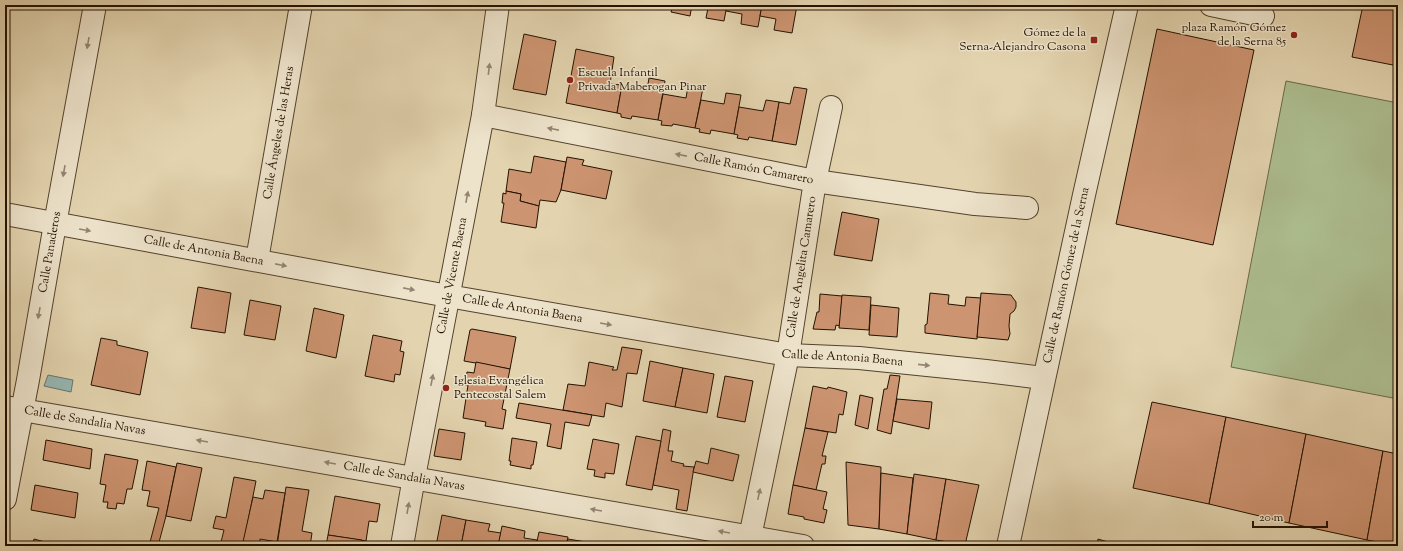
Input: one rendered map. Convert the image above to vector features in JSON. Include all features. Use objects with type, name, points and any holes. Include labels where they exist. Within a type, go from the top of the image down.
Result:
[{"type":"street","name":"Calle Panaderos","points":[[5,499],[13,408],[30,372],[95,5]]},
{"type":"street","name":"Calle Ángeles de las Heras","points":[[257,260],[301,5]]},
{"type":"street","name":"Calle de Vicente Baena","points":[[402,546],[483,115],[498,5]]},
{"type":"street","name":"Calle de Ramón Gómez de la Serna","points":[[1008,546],[1043,378],[1127,5]]},
{"type":"street","points":[[1211,5],[1263,16]]},
{"type":"street","name":"Calle de Angelita Camarero","points":[[750,541],[788,355],[815,181],[831,107]]},
{"type":"street","name":"Calle Ramón Camarero","points":[[483,115],[815,181],[975,204],[1027,208]]},
{"type":"street","name":"Calle de Antonia Baena","points":[[5,214],[448,296],[788,355],[859,358],[1043,378]]},
{"type":"street","name":"Calle de Sandalia Navas","points":[[13,408],[414,477],[750,541],[804,546]]},
{"type":"green space","points":[[1286,81],[1398,103],[1398,399],[1231,367]]},
{"type":"water","points":[[48,375],[73,380],[71,392],[44,386]]},
{"type":"building","points":[[637,5],[656,5],[655,9]]},
{"type":"building","points":[[673,5],[692,5],[690,16],[671,12]]},
{"type":"building","points":[[694,5],[727,5],[724,21],[706,18],[708,8]]},
{"type":"building","points":[[727,5],[762,5],[758,27],[741,24],[742,14],[726,11]]},
{"type":"building","points":[[762,5],[797,5],[792,33],[774,30],[776,19],[760,16]]},
{"type":"building","points":[[1363,5],[1398,5],[1398,66],[1352,57]]},
{"type":"building","points":[[1157,29],[1254,50],[1213,245],[1116,224]]},
{"type":"building","points":[[524,34],[556,41],[546,95],[513,89]]},
{"type":"building","points":[[576,49],[614,57],[610,84],[622,85],[617,113],[566,103]]},
{"type":"building","points":[[649,78],[665,81],[658,120],[632,116],[631,119],[621,117],[621,114],[617,113],[622,85],[647,90]]},
{"type":"building","points":[[688,86],[703,88],[695,128],[673,124],[672,126],[661,125],[662,121],[658,120],[663,94],[686,98]]},
{"type":"building","points":[[794,87],[807,89],[796,145],[772,141],[779,102],[790,104]]},
{"type":"building","points":[[726,93],[741,95],[734,134],[711,130],[710,134],[699,132],[700,129],[695,128],[701,100],[724,104]]},
{"type":"building","points":[[766,100],[779,102],[772,141],[749,137],[748,140],[737,138],[738,135],[734,134],[739,107],[763,111]]},
{"type":"building","points":[[534,156],[566,162],[561,190],[556,202],[540,200],[539,206],[520,201],[521,194],[506,191],[509,169],[531,173]]},
{"type":"building","points":[[567,157],[584,160],[582,165],[612,171],[606,199],[561,190]]},
{"type":"building","points":[[506,191],[521,194],[520,201],[539,206],[536,228],[501,222],[504,203],[502,203],[503,193],[506,194]]},
{"type":"building","points":[[842,212],[879,219],[872,261],[834,255]]},
{"type":"building","points":[[198,287],[231,293],[225,333],[191,328]]},
{"type":"building","points":[[930,293],[949,295],[948,304],[965,306],[966,297],[981,298],[977,339],[925,333]]},
{"type":"building","points":[[981,293],[1011,295],[1016,302],[1014,311],[1010,314],[1010,334],[1008,340],[977,337]]},
{"type":"building","points":[[820,294],[842,296],[840,326],[836,325],[835,330],[813,329],[817,312],[819,312]]},
{"type":"building","points":[[842,295],[871,297],[869,330],[839,328]]},
{"type":"building","points":[[250,300],[281,306],[275,340],[244,335]]},
{"type":"building","points":[[871,305],[899,308],[897,337],[869,335]]},
{"type":"building","points":[[314,308],[344,315],[336,358],[306,351]]},
{"type":"building","points":[[472,329],[516,337],[510,369],[464,361],[470,330]]},
{"type":"building","points":[[373,335],[402,341],[400,351],[404,352],[400,375],[395,374],[394,382],[365,376]]},
{"type":"building","points":[[101,338],[117,341],[117,345],[148,352],[140,395],[91,385]]},
{"type":"building","points":[[622,347],[642,350],[637,374],[627,373],[622,407],[606,403],[604,417],[563,410],[568,384],[585,386],[589,362],[614,367],[612,370],[617,370]]},
{"type":"building","points":[[650,361],[683,368],[675,407],[643,401]]},
{"type":"building","points":[[476,362],[510,369],[502,409],[506,410],[503,429],[485,426],[486,422],[463,418],[468,385],[465,385],[467,372],[474,373]]},
{"type":"building","points":[[683,368],[714,374],[707,413],[675,407]]},
{"type":"building","points":[[890,375],[900,376],[891,434],[877,430],[884,389],[887,389]]},
{"type":"building","points":[[725,376],[753,381],[745,422],[717,417]]},
{"type":"building","points":[[813,386],[827,389],[828,387],[847,392],[843,415],[839,414],[836,433],[805,428]]},
{"type":"building","points":[[860,395],[873,398],[868,429],[855,425]]},
{"type":"building","points":[[897,399],[932,402],[929,429],[893,421]]},
{"type":"building","points":[[1152,402],[1226,417],[1209,504],[1133,488]]},
{"type":"building","points":[[519,403],[592,415],[589,426],[565,422],[561,449],[547,446],[551,424],[516,418]]},
{"type":"building","points":[[1226,417],[1306,434],[1289,523],[1209,504]]},
{"type":"building","points":[[805,428],[828,432],[822,456],[826,456],[825,464],[822,464],[816,490],[793,485]]},
{"type":"building","points":[[439,429],[465,433],[461,460],[434,456]]},
{"type":"building","points":[[663,429],[671,431],[668,451],[673,451],[671,461],[684,464],[683,466],[694,467],[687,511],[676,509],[679,490],[653,485]]},
{"type":"building","points":[[1306,434],[1383,451],[1367,540],[1289,523]]},
{"type":"building","points":[[636,436],[661,441],[652,490],[626,485]]},
{"type":"building","points":[[512,438],[537,442],[531,469],[510,465],[511,461],[509,461]]},
{"type":"building","points":[[593,439],[619,444],[614,474],[605,473],[605,478],[594,476],[595,470],[587,469]]},
{"type":"building","points":[[46,440],[92,449],[90,469],[43,460]]},
{"type":"building","points":[[711,448],[739,455],[733,481],[693,472],[696,461],[708,464]]},
{"type":"building","points":[[1383,451],[1398,454],[1398,546],[1367,540]]},
{"type":"building","points":[[105,454],[138,460],[132,489],[127,489],[124,504],[117,503],[116,509],[107,508],[108,502],[103,502],[106,485],[100,484]]},
{"type":"building","points":[[147,461],[176,467],[158,546],[149,546],[159,508],[147,506],[150,491],[142,490]]},
{"type":"building","points":[[846,462],[881,467],[879,529],[848,525]]},
{"type":"building","points":[[177,463],[202,468],[191,521],[166,516]]},
{"type":"building","points":[[881,473],[913,478],[907,534],[879,529]]},
{"type":"building","points":[[914,474],[946,479],[936,540],[907,534]]},
{"type":"building","points":[[234,477],[256,481],[243,546],[220,546],[224,530],[213,528],[216,516],[226,518]]},
{"type":"building","points":[[946,479],[979,485],[965,545],[936,540]]},
{"type":"building","points":[[35,485],[78,493],[75,518],[31,510]]},
{"type":"building","points":[[793,485],[827,492],[823,509],[827,510],[824,523],[788,514]]},
{"type":"building","points":[[286,487],[309,490],[302,531],[312,533],[310,546],[277,546]]},
{"type":"building","points":[[265,490],[285,493],[277,542],[260,539],[260,545],[243,542],[253,497],[263,499]]},
{"type":"building","points":[[335,496],[380,504],[377,522],[369,521],[366,541],[328,535]]},
{"type":"building","points":[[442,515],[466,520],[461,546],[436,546]]},
{"type":"building","points":[[466,520],[490,524],[488,531],[501,533],[498,546],[486,543],[486,546],[461,546]]},
{"type":"building","points":[[502,526],[525,531],[524,538],[537,540],[536,546],[498,546]]},
{"type":"building","points":[[539,532],[568,537],[566,546],[536,546]]},
{"type":"building","points":[[328,535],[362,540],[361,546],[326,546]]},
{"type":"building","points":[[34,539],[60,546],[32,546]]},
{"type":"building","points":[[568,539],[592,543],[591,546],[566,546]]},
{"type":"building","points":[[1098,539],[1118,545],[1118,546],[1097,546]]},
{"type":"place","name":"plaza Ramón Gómez de la Serna 85","points":[[1294,35]]},
{"type":"place","name":"Gómez de la Serna-Alejandro Casona","points":[[1094,40]]},
{"type":"place","name":"Escuela Infantil Privada Maberogan Pinar","points":[[570,80]]},
{"type":"place","name":"Iglesia Evangélica Pentecostal Salem","points":[[446,388]]}]
